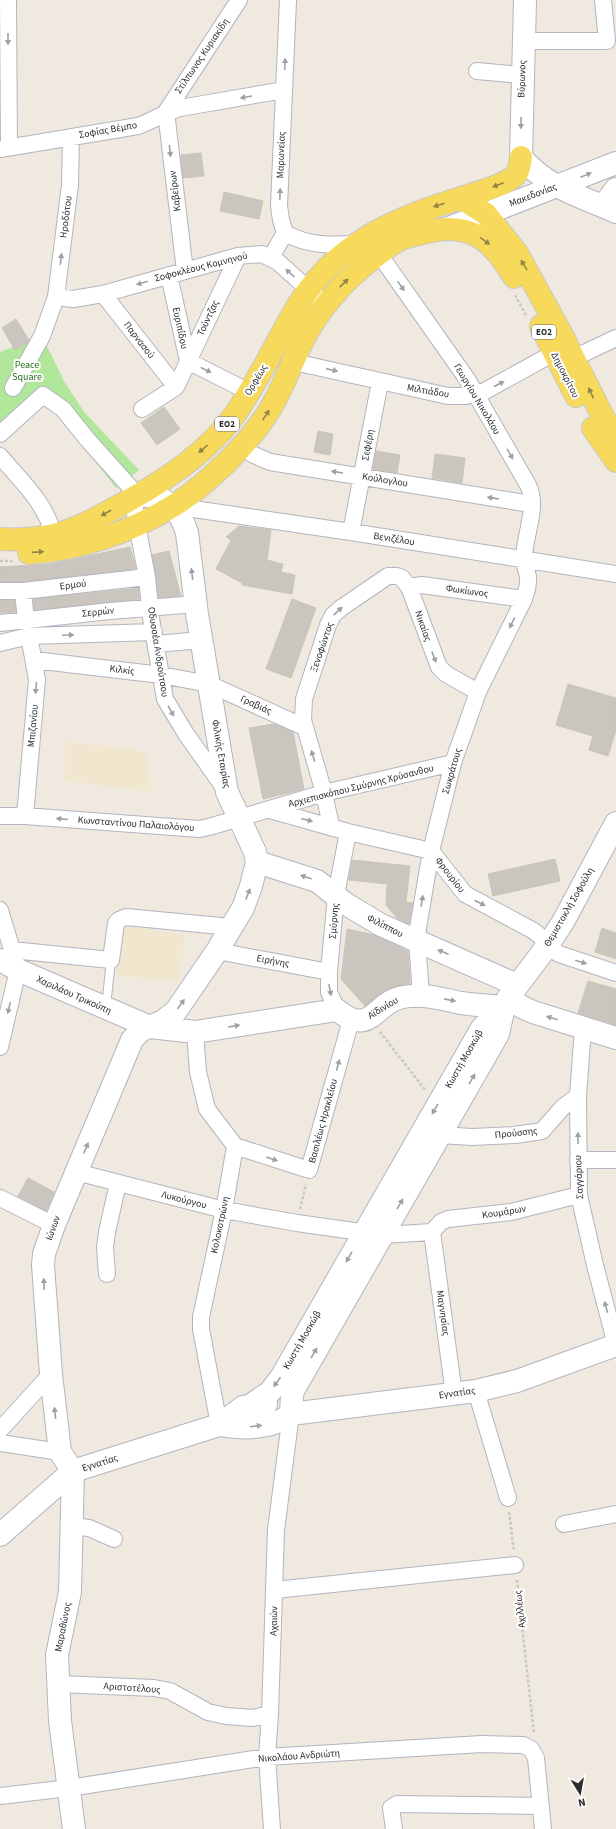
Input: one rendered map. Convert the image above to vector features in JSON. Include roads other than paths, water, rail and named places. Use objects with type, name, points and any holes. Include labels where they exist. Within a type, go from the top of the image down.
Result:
[{"type":"main road","name":"Ορφέως","points":[[0,539],[24,539],[54,535],[87,523],[138,496],[170,475],[212,441],[227,424],[249,392],[309,289],[332,264],[360,243],[406,217],[501,184],[513,177],[519,169],[521,157]]},
{"type":"main road","name":"ΕΟ2","points":[[461,198],[486,214]]},
{"type":"main road","name":"Δημοκρίτου","points":[[486,214],[509,242],[524,265],[564,356],[588,419],[616,462]]},
{"type":"main road","name":"ΕΟ2","points":[[0,552],[24,553],[58,550],[92,542],[137,524],[173,506],[209,478],[242,445],[268,412],[285,382],[301,344],[319,312],[332,295],[346,281],[379,254],[402,238],[419,233],[449,228]]},
{"type":"main road","name":"Δημοκρίτου","points":[[449,228],[461,229],[476,235],[488,243],[501,256],[616,439]]},
{"type":"street","name":"Μαρωνείας","points":[[285,232],[279,206],[288,0]]},
{"type":"street","name":"Βύρωνος","points":[[521,157],[525,0]]},
{"type":"street","points":[[523,41],[612,41],[603,0]]},
{"type":"street","name":"Στίλπωνος Κυριακίδη","points":[[166,112],[236,1]]},
{"type":"street","points":[[5,6],[5,148]]},
{"type":"street","points":[[477,71],[522,75]]},
{"type":"street","name":"Σοφίας Βέμπο","points":[[5,148],[138,126],[166,112],[180,108],[284,90]]},
{"type":"street","name":"Καβείρων","points":[[166,112],[185,271]]},
{"type":"street","name":"Ηροδότου","points":[[13,388],[42,336],[56,297],[70,186],[71,137]]},
{"type":"street","points":[[521,157],[533,170],[556,186],[609,209],[616,189]]},
{"type":"street","name":"Μακεδονίας","points":[[449,228],[616,163]]},
{"type":"street","points":[[319,312],[320,302],[309,289],[271,257],[285,232],[304,242],[317,244],[344,245],[360,243]]},
{"type":"street","name":"Σοφοκλέους Κομνηνού","points":[[56,297],[73,299],[103,294],[238,256],[262,254],[271,257]]},
{"type":"street","name":"Γεωργίου Νικολάου","points":[[379,254],[460,369],[528,485],[531,492],[531,504],[524,559]]},
{"type":"street","name":"Τούντζας","points":[[176,387],[238,256]]},
{"type":"street","name":"Ευριπίδου","points":[[169,275],[188,362],[249,392]]},
{"type":"street","name":"Παρνασού","points":[[103,294],[176,387]]},
{"type":"street","name":"Μιλτιάδου","points":[[294,362],[448,396],[476,394],[564,356],[616,338]]},
{"type":"street","name":"Σεφέρη","points":[[351,532],[380,382]]},
{"type":"street","points":[[142,409],[176,387]]},
{"type":"street","points":[[0,434],[43,395],[63,409],[87,439],[138,496]]},
{"type":"street","name":"Κούλογλου","points":[[242,445],[252,454],[270,462],[531,504]]},
{"type":"street","points":[[0,456],[45,510],[54,535]]},
{"type":"street","name":"Φιλικής Εταιρίας","points":[[138,496],[157,496],[173,506],[180,514],[187,532],[201,640],[227,792],[255,852],[257,862]]},
{"type":"street","name":"Οδυσσέα Ανδρούτσου","points":[[138,496],[135,505],[137,524],[147,576],[165,699],[173,714],[227,792]]},
{"type":"street","name":"Βενιζέλου","points":[[173,506],[351,532],[616,574]]},
{"type":"street","name":"Σωκράτους","points":[[421,995],[417,941],[431,851],[453,763],[478,692],[524,599],[528,581],[524,559]]},
{"type":"street","name":"Ξενοφώντος","points":[[304,727],[304,698],[330,620],[341,608],[383,578],[392,575],[402,578],[409,587]]},
{"type":"street","name":"Ερμού","points":[[0,591],[23,591],[147,576]]},
{"type":"street","name":"Φωκίωνος","points":[[409,587],[422,585],[524,599]]},
{"type":"street","name":"Νικαίας","points":[[409,587],[439,667],[446,674],[478,692]]},
{"type":"street","name":"Μπιζανίου","points":[[23,591],[37,680],[25,816]]},
{"type":"street","name":"Σερρών","points":[[0,623],[28,628],[110,610],[196,604]]},
{"type":"street","points":[[0,643],[28,628],[201,640]]},
{"type":"street","name":"Κιλκίς","points":[[34,660],[161,675],[209,684]]},
{"type":"street","name":"Γραβιάς","points":[[209,684],[304,727]]},
{"type":"street","points":[[304,727],[324,793],[331,826]]},
{"type":"street","name":"Αρχιεπισκόπου Σμύρνης Χρύσανθου","points":[[270,810],[324,793],[453,763]]},
{"type":"street","name":"Κωνσταντίνου Παλαιολόγου","points":[[0,816],[25,816],[198,829],[270,810]]},
{"type":"street","name":"Φρουρίου","points":[[270,810],[348,832],[431,851],[465,894],[532,930],[556,952],[566,957],[616,973]]},
{"type":"street","name":"Θεμιστοκλή Σοφούλη","points":[[510,997],[548,945],[577,897],[616,823]]},
{"type":"street","name":"Σμύρνης","points":[[348,832],[336,895],[329,972],[329,992],[352,1016]]},
{"type":"street","points":[[150,1027],[163,1021],[176,1011],[217,951],[243,908],[251,886],[257,862]]},
{"type":"street","name":"Φιλίππου","points":[[257,862],[317,881],[350,907],[381,925],[417,941],[510,997],[527,1009],[616,1038]]},
{"type":"street","points":[[0,910],[10,960],[0,1047]]},
{"type":"street","points":[[10,960],[111,960],[114,927],[118,920],[122,918],[231,927]]},
{"type":"street","name":"Ειρήνης","points":[[217,951],[329,972]]},
{"type":"street","name":"Χαριλάου Τρικούπη","points":[[10,960],[106,1009],[150,1027],[195,1032]]},
{"type":"street","name":"Αϊδινίου","points":[[195,1032],[352,1016],[395,1000],[421,995],[462,1003],[510,997]]},
{"type":"street","name":"Κωστή Μοσκώβ","points":[[291,1414],[292,1395],[294,1389],[437,1106],[482,1028],[510,997]]},
{"type":"street","name":"Κωστή Μοσκώβ","points":[[251,1405],[270,1392],[282,1376],[373,1233],[440,1135],[498,1034],[510,997]]},
{"type":"street","name":"Βασιλέως Ηρακλείου","points":[[235,1146],[309,1170],[352,1016]]},
{"type":"street","name":"Ιώνων","points":[[60,1452],[51,1374],[43,1262],[54,1225],[132,1040],[140,1031],[150,1027]]},
{"type":"street","name":"Σαγγάριου","points":[[583,1028],[578,1096],[579,1195],[595,1265],[616,1345]]},
{"type":"street","points":[[195,1032],[198,1072],[207,1108],[235,1146]]},
{"type":"street","name":"Προύσσης","points":[[440,1135],[516,1135],[542,1131],[563,1107],[578,1096]]},
{"type":"street","name":"Κολοκοτρώνη","points":[[219,1424],[201,1329],[201,1317],[224,1210],[235,1146]]},
{"type":"street","points":[[578,1160],[616,1160]]},
{"type":"street","name":"Λυκούργου","points":[[76,1172],[224,1210],[297,1223],[373,1233],[432,1232]]},
{"type":"street","points":[[107,1274],[105,1247],[118,1183]]},
{"type":"street","name":"Κουμάρων","points":[[432,1232],[441,1222],[448,1219],[512,1212],[579,1195]]},
{"type":"street","points":[[0,1198],[54,1225]]},
{"type":"street","name":"Μαγνησίας","points":[[432,1232],[454,1394]]},
{"type":"street","name":"Εγνατίας","points":[[0,1534],[73,1471],[219,1424],[241,1428],[262,1426],[285,1419],[291,1414],[476,1391],[517,1381],[616,1345]]},
{"type":"street","points":[[0,1430],[51,1374]]},
{"type":"street","points":[[476,1391],[508,1498]]},
{"type":"street","points":[[219,1424],[235,1412],[251,1405],[276,1405],[282,1407],[291,1414]]},
{"type":"street","name":"Αχαιών","points":[[272,1829],[267,1757],[275,1590],[276,1530],[291,1414]]},
{"type":"street","points":[[0,1443],[60,1452],[73,1471]]},
{"type":"street","name":"Μαραθώνος","points":[[73,1471],[70,1592],[58,1650],[60,1721],[74,1829]]},
{"type":"street","points":[[564,1524],[616,1514]]},
{"type":"street","points":[[72,1526],[89,1528],[114,1539]]},
{"type":"street","points":[[275,1590],[515,1565]]},
{"type":"street","name":"Αριστοτέλους","points":[[59,1684],[154,1688],[170,1691],[208,1712],[226,1716],[253,1718],[270,1714]]},
{"type":"street","name":"Νικολάου Ανδριώτη","points":[[0,1796],[69,1788],[267,1757],[482,1744],[523,1745],[531,1749],[536,1758],[541,1806]]},
{"type":"street","points":[[394,1829],[391,1808],[397,1804],[541,1806],[543,1829]]},
{"type":"lane","points":[[106,1009],[111,960]]},
{"type":"park label","name":"Peace Square","points":[[27,370]]}]
